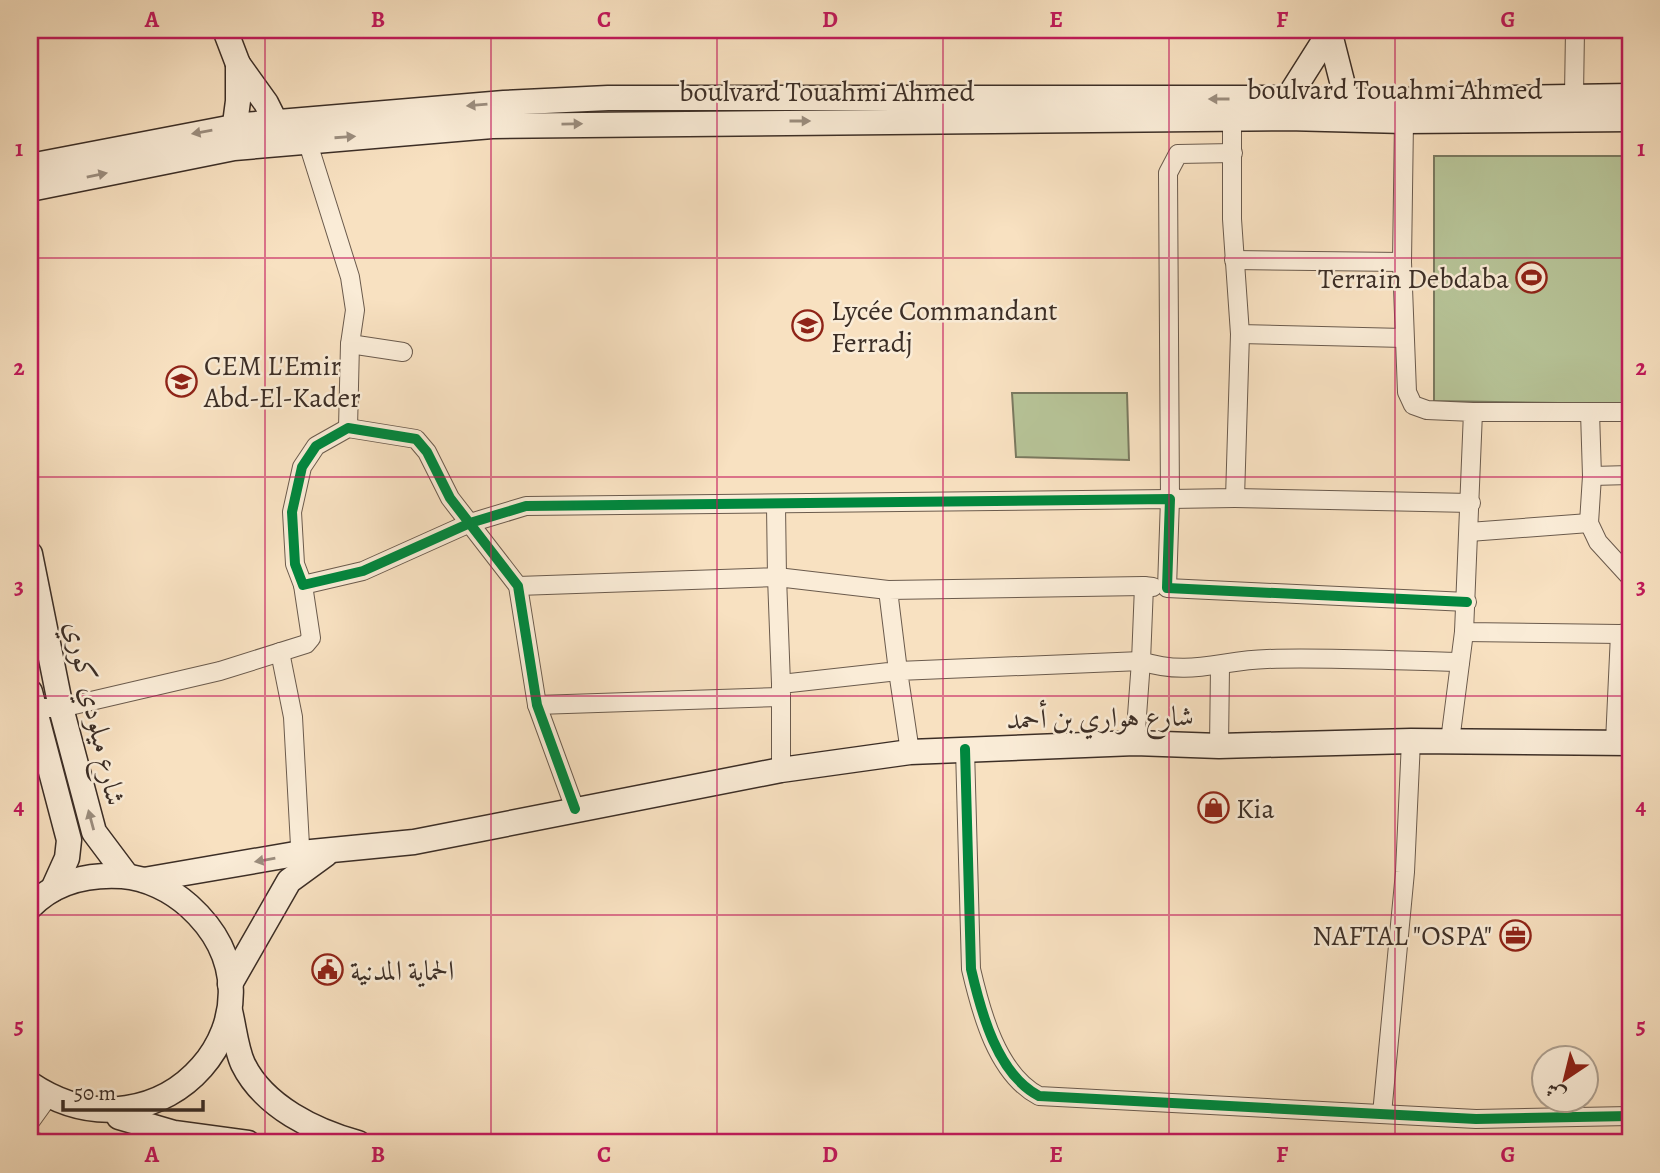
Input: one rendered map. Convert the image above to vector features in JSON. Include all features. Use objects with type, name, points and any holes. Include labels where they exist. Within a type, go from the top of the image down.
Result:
[{"type":"main road","points":[[225,30],[238,64],[289,134]]},
{"type":"main road","points":[[1288,108],[1331,32]]},
{"type":"main road","points":[[1331,32],[1347,110]]},
{"type":"main road","points":[[234,137],[239,101],[238,64]]},
{"type":"main road","name":"boulvard Touahmi Ahmed","points":[[289,134],[504,103],[638,111],[1347,110],[1574,95],[1630,96]]},
{"type":"main road","name":"boulvard Touahmi Ahmed","points":[[761,110],[1232,118],[1288,108]]},
{"type":"main road","name":"boulvard Touahmi Ahmed","points":[[1347,110],[1404,121],[1630,119]]},
{"type":"main road","name":"boulvard Touahmi Ahmed","points":[[30,166],[234,137],[492,125],[638,111]]},
{"type":"main road","name":"boulvard Touahmi Ahmed","points":[[30,189],[234,137]]},
{"type":"main road","name":"شارع ميلودي كوري","points":[[30,554],[61,708],[94,832],[136,878]]},
{"type":"main road","name":"شارع ميلودي كوري","points":[[31,703],[69,840],[67,859],[37,899]]},
{"type":"main road","name":"شارع هواري بن أحمد","points":[[301,862],[332,849],[414,842],[575,809],[742,780],[780,770],[910,752],[1135,743],[1219,746],[1411,741],[1622,743]]},
{"type":"main road","points":[[37,899],[90,877],[136,878],[301,862]]},
{"type":"main road","points":[[229,984],[277,897],[301,862]]},
{"type":"main road","points":[[136,878],[176,895],[203,919],[221,949],[229,984],[229,1009],[243,1064],[257,1084],[282,1109],[326,1134],[358,1143]]},
{"type":"main road","points":[[112,1115],[146,1110],[177,1095],[202,1072],[220,1043],[229,1009]]},
{"type":"main road","points":[[34,1087],[89,1113],[112,1115],[174,1133],[242,1143]]},
{"type":"street","points":[[1574,95],[1575,30]]},
{"type":"street","points":[[1232,118],[1231,219],[1240,334],[1235,498]]},
{"type":"street","points":[[1404,121],[1404,338],[1407,393],[1413,405],[1427,410],[1473,412],[1630,412]]},
{"type":"street","points":[[289,134],[350,277],[355,310],[350,344],[348,428]]},
{"type":"street","points":[[1167,588],[1170,499],[1168,173],[1178,154],[1233,153]]},
{"type":"street","points":[[1234,260],[1402,262]]},
{"type":"street","points":[[1240,334],[1404,338]]},
{"type":"street","points":[[350,344],[403,352]]},
{"type":"street","points":[[1450,741],[1467,602],[1473,412]]},
{"type":"street","points":[[1590,412],[1592,476],[1589,523],[1598,542],[1630,577]]},
{"type":"street","points":[[31,703],[61,708],[220,671],[306,644],[311,638],[303,585],[295,564],[292,523],[296,482],[302,467],[316,446],[348,428],[416,439],[432,459],[450,498],[518,586],[537,705],[575,809]]},
{"type":"street","points":[[1592,476],[1630,475]]},
{"type":"street","points":[[303,585],[363,571],[470,523],[526,506],[776,506],[1235,498],[1471,503]]},
{"type":"street","points":[[776,506],[781,690],[780,770]]},
{"type":"street","points":[[1469,532],[1589,523]]},
{"type":"street","points":[[518,586],[777,577],[888,590],[1144,586],[1467,602]]},
{"type":"street","points":[[1135,743],[1144,586]]},
{"type":"street","points":[[888,590],[910,752]]},
{"type":"street","points":[[1464,632],[1625,633],[1622,743]]},
{"type":"street","points":[[280,652],[293,717],[301,862]]},
{"type":"street","points":[[537,705],[781,690],[898,671],[1141,661],[1160,667],[1220,667],[1268,659],[1460,662]]},
{"type":"street","points":[[1219,746],[1220,667]]},
{"type":"street","points":[[1382,1114],[1405,872],[1411,741]]},
{"type":"street","points":[[965,749],[971,969],[978,999],[1006,1065],[1024,1088],[1039,1096],[1476,1119],[1630,1116]]},
{"type":"street","points":[[30,1122],[34,1087]]},
{"type":"street","points":[[30,1140],[41,1143]]},
{"type":"green space","name":"Terrain Debdaba","points":[[1434,156],[1630,156],[1630,404],[1434,401]]},
{"type":"green space","points":[[1012,393],[1127,393],[1129,460],[1016,457]]},
{"type":"cycle path","points":[[575,809],[537,705],[518,586],[450,498],[427,452],[416,439],[348,428],[316,446],[302,467],[292,512],[295,564],[303,585],[363,571],[470,523],[526,506],[1170,499],[1167,588],[1467,602]]},
{"type":"cycle path","points":[[965,749],[971,969],[986,1022],[1002,1057],[1024,1086],[1039,1096],[1476,1119],[1630,1116]]},
{"type":"place","name":"Terrain Debdaba","points":[[1532,278]]},
{"type":"place","name":"Lycée Commandant Ferradj","points":[[808,326]]},
{"type":"place","name":"CEM L'Emir Abd-El-Kader","points":[[181,381]]},
{"type":"place","name":"Kia","points":[[1213,808]]},
{"type":"place","name":"NAFTAL \"OSPA\"","points":[[1515,935]]},
{"type":"place","name":"الحماية المدنية","points":[[327,970]]}]
